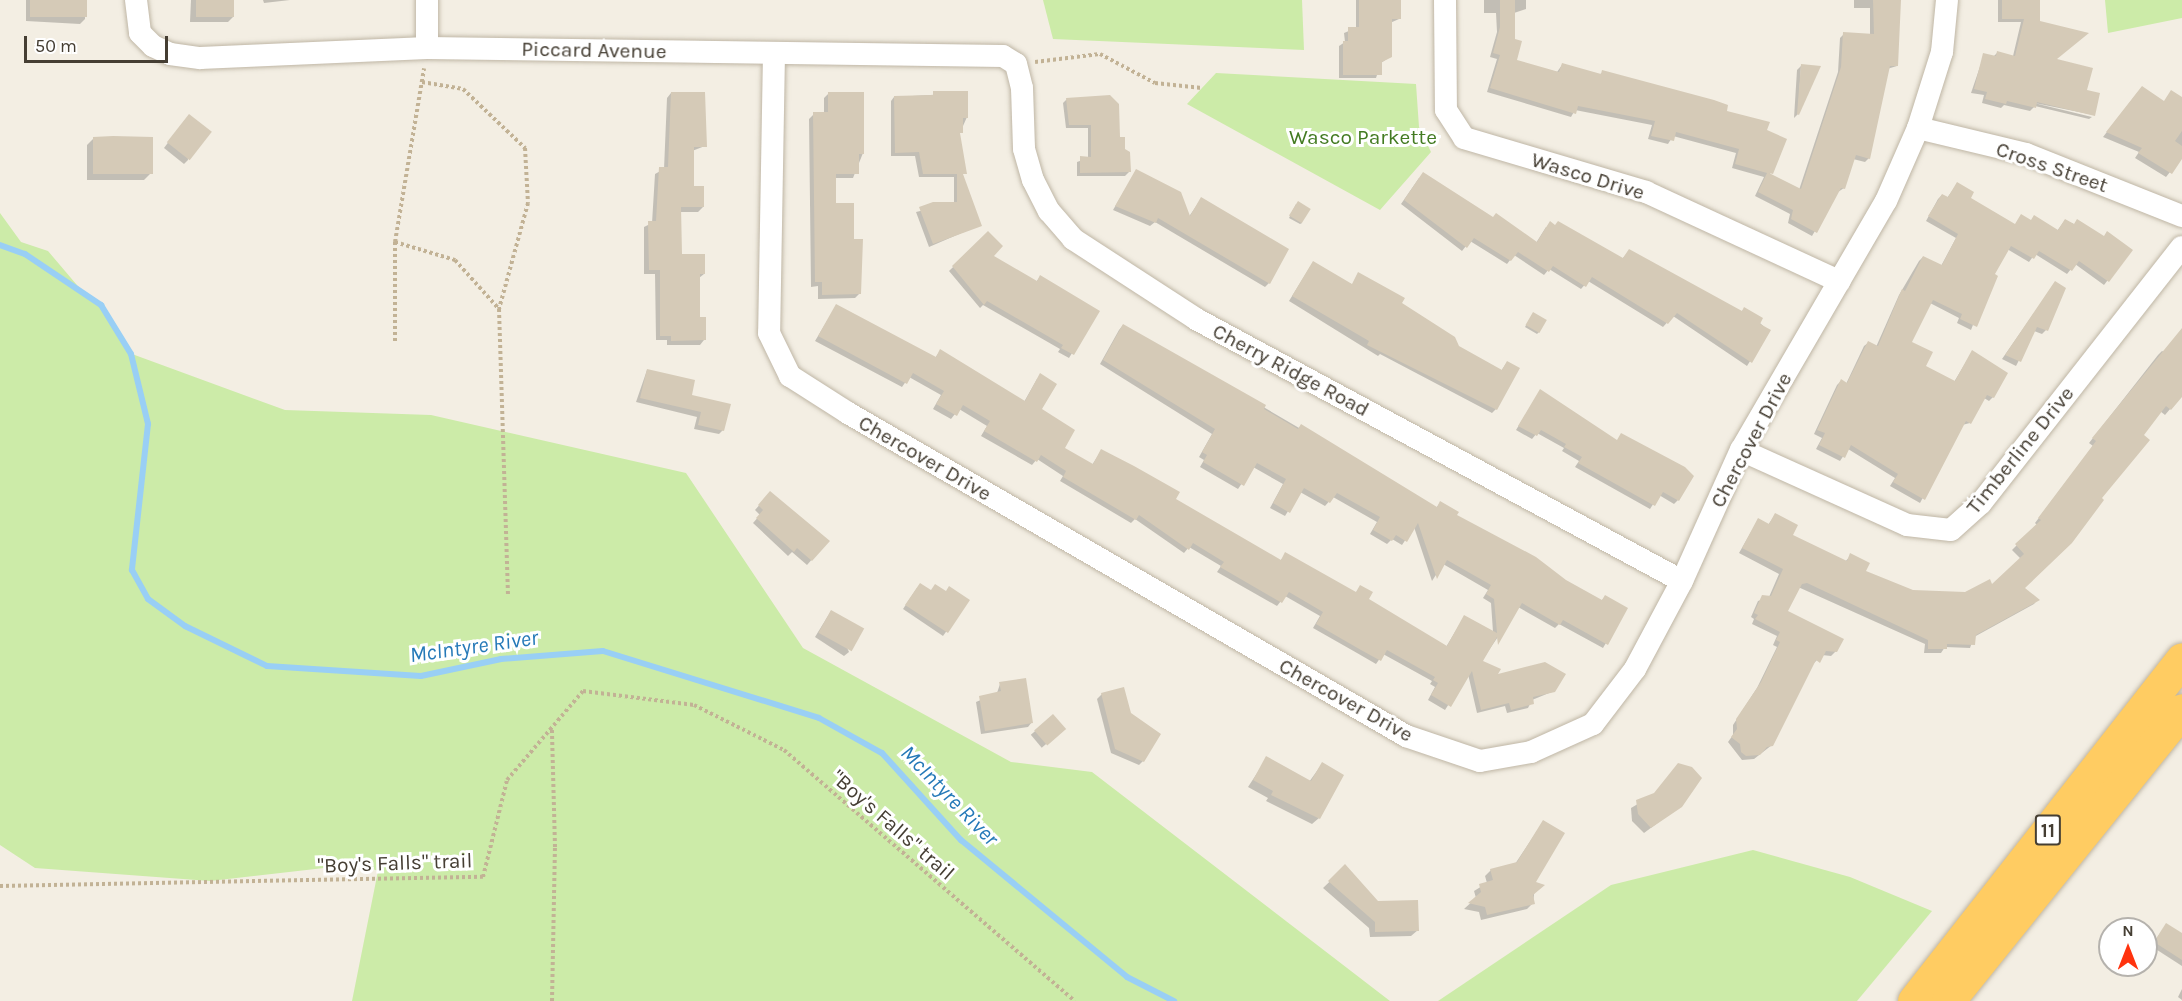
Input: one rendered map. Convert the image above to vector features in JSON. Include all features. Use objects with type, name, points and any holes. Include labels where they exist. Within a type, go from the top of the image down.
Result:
[{"type":"highway","name":"11","points":[[1914,1001],[2182,659]]},
{"type":"highway","name":"11","points":[[1948,1001],[2182,710]]},
{"type":"street","name":"Piccard Avenue","points":[[136,0],[140,33],[153,46],[170,54],[200,58],[427,48],[1003,56],[1016,64]]},
{"type":"street","points":[[427,0],[427,48]]},
{"type":"street","name":"Wasco Drive","points":[[1445,0],[1446,110],[1464,138],[1646,192],[1839,281]]},
{"type":"street","name":"Chercover Drive","points":[[774,53],[769,333],[790,376],[848,413],[1406,736],[1480,761],[1531,752],[1593,724],[1635,669],[1682,581],[1741,450],[1886,201],[1918,128],[1942,52],[1947,0]]},
{"type":"street","name":"Cherry Ridge Road","points":[[1016,64],[1022,88],[1024,149],[1034,180],[1049,211],[1073,239],[1196,319],[1682,581]]},
{"type":"street","name":"Cross Street","points":[[1918,128],[2026,154],[2182,216]]},
{"type":"street","name":"Timberline Drive","points":[[1741,450],[1907,525],[1951,530],[1982,503],[2182,247]]},
{"type":"path","points":[[395,341],[395,242],[427,48]]},
{"type":"path","points":[[1016,64],[1100,54],[1155,83],[1202,88]]},
{"type":"path","points":[[422,82],[463,89],[525,148],[528,204],[499,309],[507,596]]},
{"type":"path","points":[[395,242],[455,260],[499,309]]},
{"type":"path","name":"\"Boy's Falls\" trail","points":[[0,886],[483,878],[507,780],[583,691],[694,705],[784,750],[1075,1001]]},
{"type":"path","points":[[552,728],[555,847],[552,1001]]},
{"type":"green space","points":[[1043,0],[1302,0],[1304,50],[1053,39]]},
{"type":"green space","points":[[2105,0],[2182,0],[2182,18],[2108,33]]},
{"type":"green space","name":"Wasco Parkette","points":[[1216,73],[1416,84],[1419,127],[1431,152],[1380,210],[1187,104]]},
{"type":"green space","points":[[0,213],[21,242],[48,251],[82,291],[101,305],[132,354],[285,410],[431,415],[686,473],[803,648],[1011,762],[1092,772],[1390,1001],[352,1001],[378,871],[359,864],[210,881],[35,868],[0,845]]},
{"type":"green space","points":[[1753,850],[1850,877],[1932,911],[1857,1001],[1438,1001],[1611,885]]},
{"type":"building","points":[[30,0],[87,0],[87,17],[30,17]]},
{"type":"building","points":[[196,0],[234,0],[234,17],[196,17]]},
{"type":"building","points":[[1359,0],[1401,0],[1401,19],[1392,19],[1392,57],[1382,62],[1382,75],[1343,75],[1343,41],[1348,41],[1348,27],[1359,27]]},
{"type":"building","points":[[1500,0],[1515,0],[1515,39],[1522,41],[1517,60],[1559,72],[1562,63],[1601,74],[1602,70],[1714,100],[1728,105],[1727,111],[1770,122],[1767,130],[1787,139],[1773,174],[1769,173],[1801,189],[1841,67],[1843,32],[1874,34],[1873,0],[1901,0],[1898,66],[1890,66],[1870,159],[1856,155],[1845,189],[1841,188],[1817,233],[1791,219],[1793,210],[1758,192],[1767,173],[1735,164],[1739,149],[1676,132],[1674,141],[1651,136],[1655,121],[1578,106],[1576,114],[1490,88],[1500,55],[1493,53],[1500,27]]},
{"type":"building","points":[[2002,0],[2040,0],[2040,21],[2089,33],[2057,59],[2093,68],[2087,90],[2100,93],[2095,116],[2037,102],[2036,108],[2007,101],[2006,104],[1985,99],[1987,92],[1974,89],[1983,53],[1996,56],[1997,51],[2015,56],[2024,19],[2002,19]]},
{"type":"building","points":[[1801,64],[1821,66],[1799,115],[1797,114]]},
{"type":"building","points":[[2142,86],[2164,101],[2171,90],[2182,97],[2182,131],[2175,141],[2182,146],[2182,159],[2172,174],[2138,153],[2142,148],[2106,132]]},
{"type":"building","points":[[933,91],[968,91],[968,118],[963,118],[963,133],[960,133],[967,174],[963,174],[982,226],[933,244],[919,207],[933,202],[957,202],[957,174],[923,174],[919,152],[895,153],[894,96],[933,95]]},
{"type":"building","points":[[671,92],[705,92],[707,147],[694,147],[694,186],[704,186],[704,207],[681,207],[682,254],[705,254],[705,274],[700,274],[700,317],[706,317],[706,340],[671,341],[671,336],[660,336],[660,270],[649,270],[648,221],[656,221],[659,167],[668,167]]},
{"type":"building","points":[[828,92],[864,92],[864,154],[859,154],[859,174],[836,174],[836,203],[854,203],[854,239],[863,239],[861,294],[822,295],[822,282],[815,282],[813,112],[828,112]]},
{"type":"building","points":[[1110,95],[1119,104],[1120,137],[1125,137],[1125,149],[1130,152],[1131,172],[1080,173],[1080,156],[1091,157],[1091,125],[1069,125],[1066,98]]},
{"type":"building","points":[[189,114],[212,132],[190,160],[167,142]]},
{"type":"building","points":[[93,137],[153,137],[153,174],[93,174]]},
{"type":"building","points":[[1136,169],[1181,192],[1190,216],[1201,197],[1289,249],[1270,284],[1158,218],[1156,223],[1115,206]]},
{"type":"building","points":[[1423,172],[1493,217],[1496,213],[1537,242],[1550,221],[1555,225],[1558,221],[1623,258],[1629,249],[1742,311],[1744,307],[1763,318],[1760,324],[1771,330],[1752,363],[1677,313],[1668,324],[1592,277],[1586,287],[1553,266],[1549,272],[1518,252],[1511,261],[1474,238],[1467,248],[1404,200]]},
{"type":"building","points":[[1957,182],[1974,192],[1971,198],[2015,224],[2021,214],[2031,220],[2034,215],[2058,230],[2065,219],[2074,224],[2077,219],[2104,236],[2107,231],[2133,250],[2109,282],[2079,261],[2072,271],[2039,251],[2034,259],[2011,246],[1995,274],[1998,276],[1977,327],[1960,319],[1962,314],[1933,300],[1912,342],[1933,352],[1926,366],[1955,381],[1972,350],[2008,373],[1994,398],[1987,395],[1971,424],[1966,421],[1925,500],[1893,482],[1898,474],[1851,445],[1845,458],[1819,445],[1825,433],[1817,430],[1841,379],[1847,383],[1868,341],[1878,346],[1902,289],[1905,291],[1923,256],[1942,265],[1958,234],[1928,216],[1942,194],[1948,197]]},
{"type":"building","points":[[1298,201],[1311,209],[1302,223],[1289,215]]},
{"type":"building","points":[[988,231],[1003,246],[994,256],[1037,281],[1040,275],[1100,311],[1074,355],[1061,348],[1063,345],[987,301],[984,305],[952,266]]},
{"type":"building","points":[[1313,261],[1352,284],[1358,272],[1405,298],[1402,303],[1455,337],[1459,346],[1502,370],[1507,361],[1520,368],[1497,410],[1367,345],[1369,341],[1292,296]]},
{"type":"building","points":[[2055,281],[2066,288],[2048,331],[2037,327],[2021,362],[2005,355]]},
{"type":"building","points":[[836,304],[936,357],[940,349],[1025,401],[1040,373],[1057,384],[1042,409],[1075,430],[1065,448],[1093,464],[1101,449],[1134,466],[1180,492],[1176,499],[1281,560],[1285,552],[1356,592],[1360,585],[1373,592],[1369,599],[1447,646],[1464,615],[1497,633],[1494,599],[1486,594],[1491,585],[1447,560],[1437,579],[1418,523],[1407,542],[1396,535],[1392,541],[1373,530],[1380,517],[1337,493],[1330,503],[1304,488],[1290,513],[1273,503],[1286,479],[1257,463],[1244,486],[1203,462],[1207,455],[1202,452],[1215,429],[1103,360],[1123,324],[1266,405],[1264,409],[1298,429],[1301,424],[1437,507],[1440,501],[1459,512],[1457,515],[1536,557],[1566,580],[1602,600],[1605,595],[1628,608],[1608,645],[1563,620],[1560,625],[1522,603],[1498,645],[1497,637],[1483,661],[1501,669],[1498,674],[1545,662],[1566,674],[1555,692],[1533,697],[1534,704],[1511,710],[1509,703],[1481,710],[1472,671],[1451,707],[1431,695],[1438,683],[1433,680],[1435,677],[1387,650],[1381,661],[1361,650],[1316,624],[1323,612],[1289,592],[1282,603],[1220,567],[1224,562],[1193,543],[1189,550],[1139,515],[1136,520],[1063,477],[1066,471],[1041,455],[1037,462],[984,431],[990,421],[963,405],[957,416],[936,404],[944,391],[913,373],[907,384],[818,336]]},
{"type":"building","points":[[1533,312],[1547,320],[1539,333],[1526,325]]},
{"type":"building","points":[[2182,328],[2182,397],[2171,410],[2166,406],[2144,435],[2150,440],[2102,498],[2104,500],[2072,543],[2025,588],[2040,600],[1976,635],[1975,645],[1947,644],[1947,649],[1928,649],[1928,640],[1807,583],[1802,584],[1788,611],[1844,639],[1837,652],[1826,651],[1820,663],[1816,660],[1773,746],[1767,747],[1760,755],[1746,756],[1741,752],[1740,744],[1731,737],[1737,729],[1736,719],[1761,682],[1780,642],[1776,640],[1780,632],[1755,619],[1758,615],[1754,613],[1762,595],[1771,596],[1783,569],[1742,548],[1758,518],[1769,524],[1775,513],[1798,525],[1793,535],[1847,561],[1850,553],[1870,563],[1866,571],[1913,590],[1965,592],[1990,579],[1992,584],[2024,554],[2015,544],[2041,520],[2038,518],[2096,441],[2092,438]]},
{"type":"building","points":[[647,369],[695,380],[692,395],[731,404],[724,431],[698,425],[701,412],[640,398]]},
{"type":"building","points":[[1540,389],[1617,440],[1621,433],[1685,467],[1694,476],[1679,501],[1663,492],[1655,506],[1578,463],[1582,457],[1564,447],[1566,444],[1541,430],[1537,436],[1518,426]]},
{"type":"building","points":[[770,491],[830,541],[812,561],[797,548],[794,552],[756,518],[763,510],[758,505]]},
{"type":"building","points":[[920,583],[931,590],[935,584],[946,591],[949,586],[970,600],[948,633],[905,605]]},
{"type":"building","points":[[831,610],[864,628],[852,651],[818,633]]},
{"type":"building","points":[[1026,678],[1033,723],[985,731],[979,696],[1001,691],[999,682]]},
{"type":"building","points":[[1124,687],[1131,713],[1161,734],[1144,762],[1115,749],[1101,693]]},
{"type":"building","points":[[1053,714],[1066,729],[1047,745],[1034,730]]},
{"type":"building","points":[[1266,756],[1311,781],[1322,762],[1344,775],[1320,819],[1271,795],[1273,791],[1253,780]]},
{"type":"building","points":[[1678,763],[1692,767],[1702,778],[1682,807],[1651,828],[1638,814],[1636,800],[1654,793]]},
{"type":"building","points":[[1543,820],[1565,833],[1536,882],[1545,885],[1533,895],[1535,904],[1487,915],[1485,907],[1468,903],[1481,892],[1479,884],[1493,880],[1490,869],[1517,862]]},
{"type":"building","points":[[1345,864],[1378,901],[1418,900],[1419,931],[1375,932],[1375,922],[1328,881]]},
{"type":"building","points":[[2166,923],[2182,933],[2182,960],[2158,945],[2158,936]]},
{"type":"waterway","name":"McIntyre River","points":[[0,245],[25,254],[101,305],[131,354],[148,424],[132,570],[148,599],[185,626],[267,666],[421,676],[501,659],[603,651],[819,718],[882,753],[961,840],[1127,977],[1174,1001]]}]
